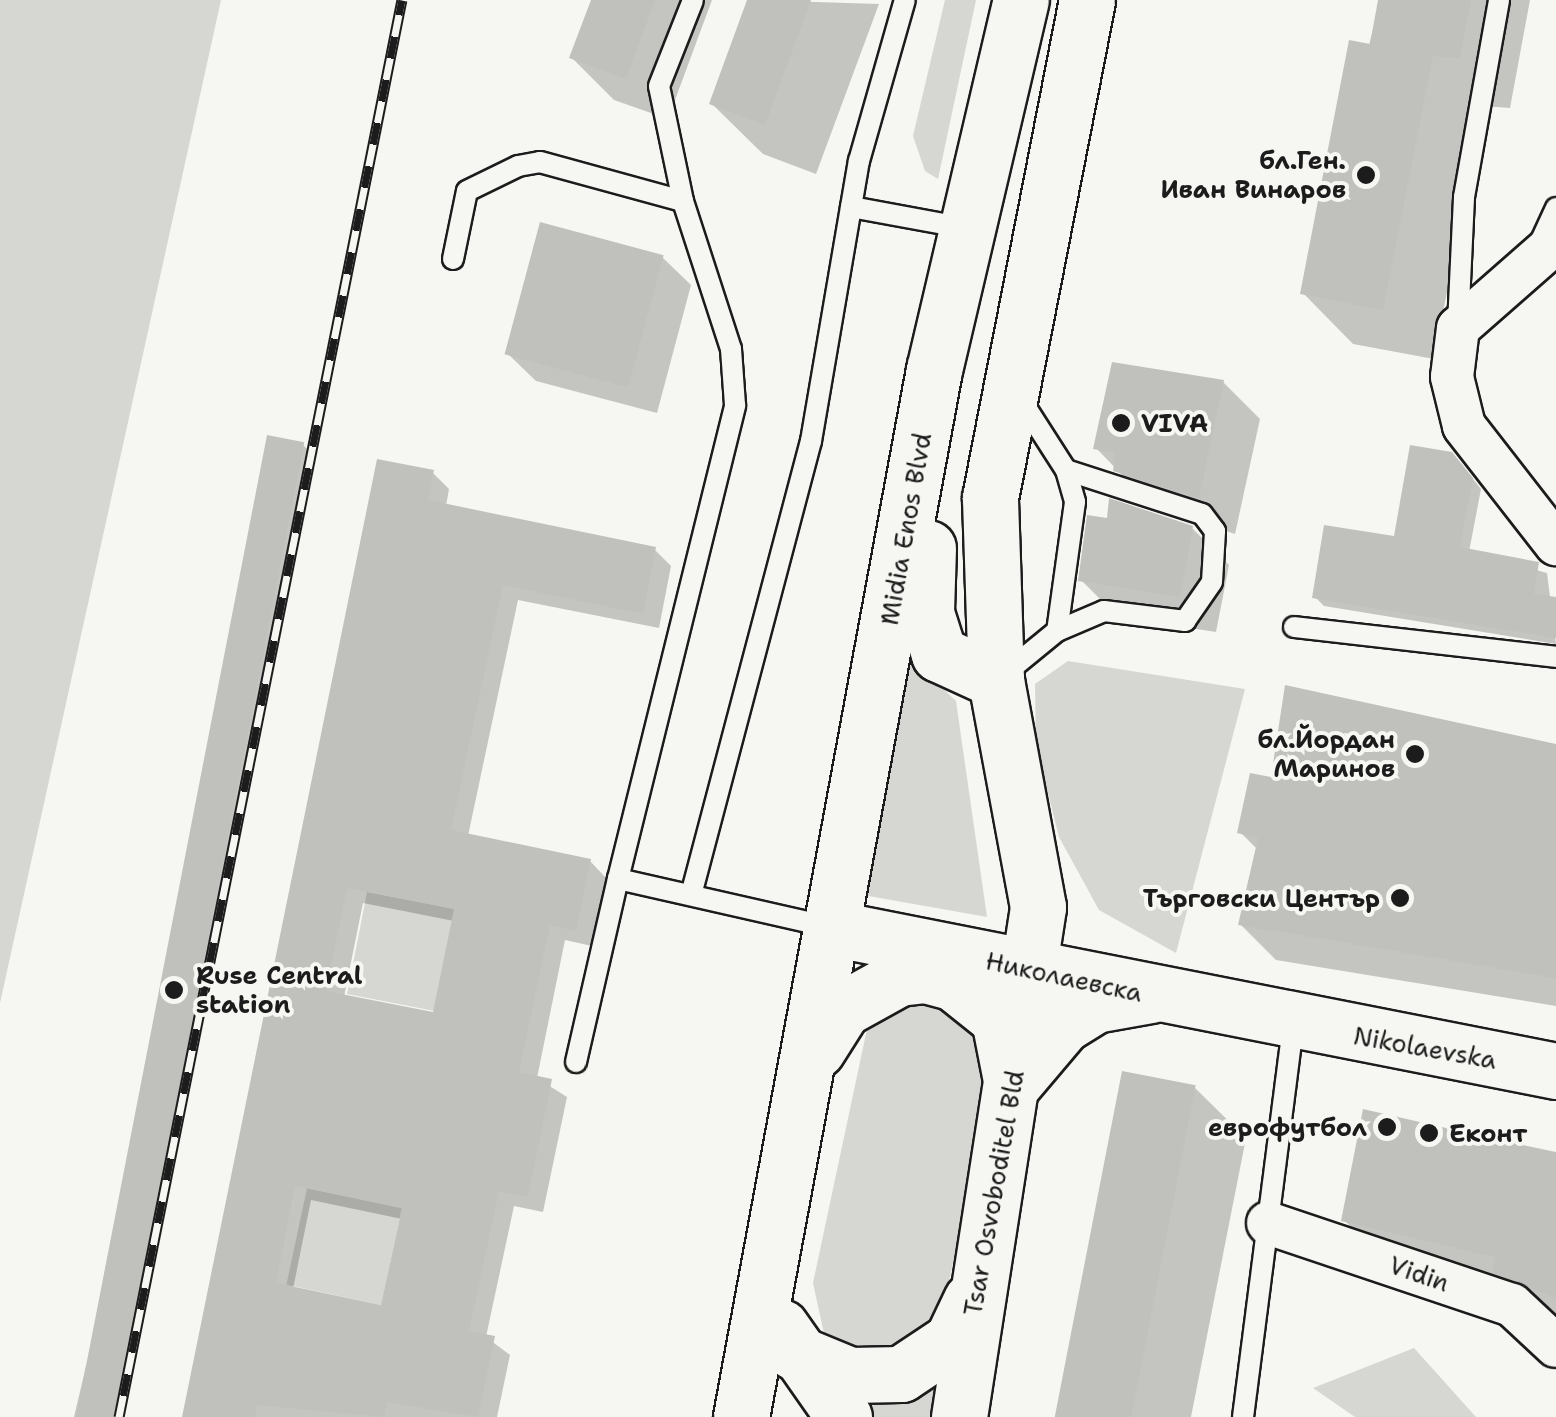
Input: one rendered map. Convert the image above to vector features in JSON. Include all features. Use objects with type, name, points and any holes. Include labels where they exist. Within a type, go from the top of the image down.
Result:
[{"type":"main road","name":"Midia Enos Blvd","points":[[741,1417],[836,928],[934,370],[1021,0]]},
{"type":"main road","points":[[1031,970],[1032,855],[996,680],[988,533],[1010,365],[1087,0]]},
{"type":"main road","points":[[934,370],[926,613],[939,654],[996,680]]},
{"type":"main road","name":"Николаевска","points":[[836,928],[1294,1025]]},
{"type":"main road","name":"Tsar Osvoboditel Bld","points":[[962,1412],[977,1287],[1031,970]]},
{"type":"main road","points":[[811,1062],[843,1010],[871,990],[924,975],[954,983],[998,1019],[1012,1085]]},
{"type":"main road","points":[[1012,1085],[1038,1050],[1095,1005],[1151,995]]},
{"type":"main road","name":"Nikolaevska","points":[[1294,1025],[1556,1071]]},
{"type":"main road","points":[[794,1352],[850,1375],[901,1374],[952,1340],[977,1287]]},
{"type":"main road","points":[[763,1294],[794,1352],[844,1417]]},
{"type":"street","points":[[1544,252],[1458,328],[1452,377],[1464,426],[1556,544]]},
{"type":"street","name":"Vidin","points":[[1268,1223],[1512,1305],[1556,1346]]},
{"type":"lane","points":[[576,1062],[735,405],[731,349],[682,201],[659,86],[693,0]]},
{"type":"lane","points":[[691,895],[811,441],[851,206],[905,0]]},
{"type":"lane","points":[[1458,328],[1464,197],[1498,0]]},
{"type":"lane","points":[[453,259],[468,191],[518,166],[540,162],[682,201]]},
{"type":"lane","points":[[851,206],[965,228]]},
{"type":"lane","points":[[1544,252],[1556,208]]},
{"type":"lane","points":[[1010,365],[1022,403],[1066,470],[1074,519],[1057,631]]},
{"type":"lane","points":[[996,680],[1057,631],[1104,610],[1185,621],[1212,582],[1216,553],[1202,514],[1066,470]]},
{"type":"lane","points":[[1294,626],[1556,658]]},
{"type":"lane","points":[[618,879],[836,928]]},
{"type":"lane","points":[[1243,1417],[1294,1025]]},
{"type":"shaded area","points":[[0,0],[221,0],[0,1003]]},
{"type":"shaded area","points":[[945,0],[976,0],[938,179],[925,171],[913,136]]},
{"type":"shaded area","points":[[905,653],[956,701],[987,917],[863,895]]},
{"type":"shaded area","points":[[1068,661],[1245,689],[1176,953],[1099,910],[1059,837],[1036,745],[1035,684]]},
{"type":"shaded area","points":[[367,892],[454,909],[435,1011],[347,994]]},
{"type":"shaded area","points":[[921,998],[977,1033],[993,1067],[944,1306],[928,1332],[866,1358],[825,1338],[813,1283],[867,1029],[890,1005]]},
{"type":"shaded area","points":[[307,1188],[402,1208],[381,1305],[286,1285]]},
{"type":"shaded area","points":[[1414,1348],[1476,1417],[1355,1417],[1313,1388]]},
{"type":"shaded area","points":[[934,1377],[944,1382],[932,1417],[866,1417],[846,1404]]},
{"type":"building","points":[[591,0],[655,0],[626,79],[569,58]]},
{"type":"building","points":[[747,0],[811,0],[765,125],[709,104]]},
{"type":"building","name":"бл.Ген. Иван Винаров","points":[[1378,0],[1471,0],[1460,58],[1433,56],[1383,310],[1300,294],[1349,40],[1370,44]]},
{"type":"building","points":[[540,222],[664,255],[628,387],[505,354]]},
{"type":"building","points":[[1112,362],[1224,380],[1199,498],[1113,471],[1115,453],[1093,449]]},
{"type":"building","points":[[267,435],[304,442],[115,1417],[76,1417]]},
{"type":"building","points":[[1410,445],[1452,452],[1473,478],[1460,547],[1539,562],[1534,594],[1556,597],[1556,638],[1312,598],[1324,525],[1394,536]]},
{"type":"building","name":"Ruse Central station","points":[[377,459],[434,470],[428,500],[656,547],[643,614],[503,585],[451,830],[591,859],[576,931],[550,925],[519,1072],[552,1079],[528,1197],[499,1191],[469,1331],[495,1336],[478,1417],[387,1402],[384,1417],[257,1405],[255,1417],[182,1417]],"holes":[[[347,888],[454,909],[433,1012],[326,991]],[[295,1186],[402,1208],[381,1305],[276,1283]]]},
{"type":"building","points":[[1109,498],[1193,526],[1180,597],[1078,581],[1087,515],[1107,518]]},
{"type":"building","name":"Търговски Център","points":[[1285,685],[1556,744],[1556,978],[1238,925],[1258,838],[1237,833],[1250,773],[1271,777]]},
{"type":"building","points":[[1122,1071],[1196,1085],[1131,1417],[1055,1417]]},
{"type":"building","points":[[1363,1109],[1556,1153],[1556,1298],[1492,1272],[1495,1257],[1341,1221]]},
{"type":"railway","points":[[119,1417],[402,0]]},
{"type":"place","name":"бл.Ген. Иван Винаров","points":[[1366,175]]},
{"type":"place","name":"VIVA","points":[[1121,423]]},
{"type":"place","name":"бл.Йордан Маринов","points":[[1415,754]]},
{"type":"place","name":"Търговски Център","points":[[1400,898]]},
{"type":"place","name":"Ruse Central station","points":[[174,990]]},
{"type":"place","name":"еврофутбол","points":[[1387,1127]]},
{"type":"place","name":"Еконт","points":[[1429,1133]]}]
